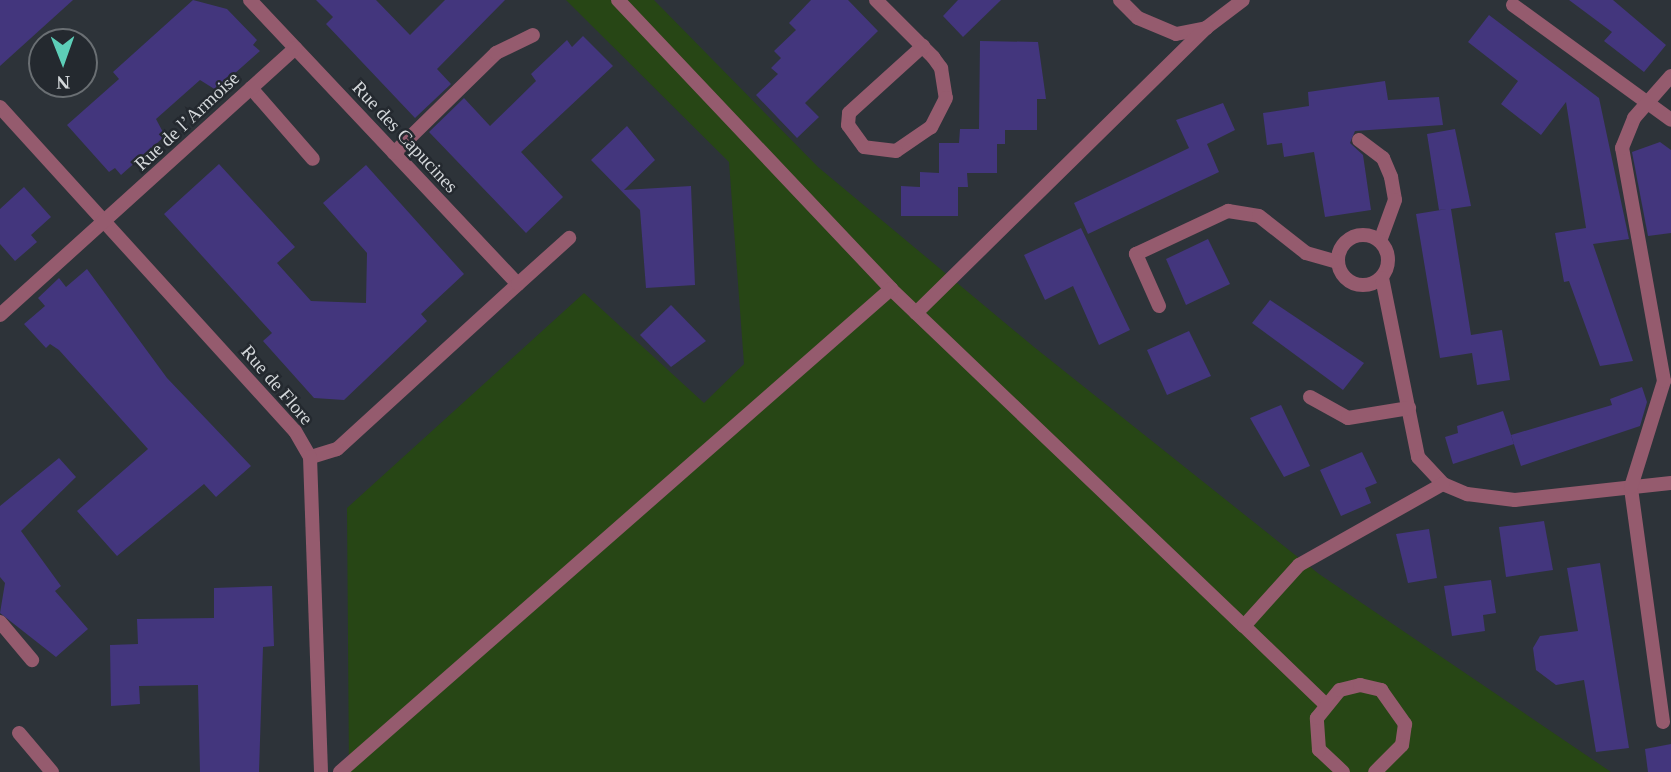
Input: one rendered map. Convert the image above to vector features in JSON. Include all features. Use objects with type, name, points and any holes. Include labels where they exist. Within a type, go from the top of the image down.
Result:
[{"type":"street","name":"Rue des Capucines","points":[[250,0],[518,284]]},
{"type":"street","points":[[618,0],[891,289],[1324,703]]},
{"type":"street","points":[[876,0],[923,46],[946,84],[940,114],[896,151],[864,148],[848,125],[849,113],[923,46]]},
{"type":"street","points":[[1120,0],[1158,30],[1206,28]]},
{"type":"street","points":[[916,313],[1206,28],[1243,0]]},
{"type":"street","points":[[1513,5],[1671,120]]},
{"type":"street","points":[[394,153],[496,53],[533,35]]},
{"type":"street","name":"Rue de l’Armoise","points":[[0,315],[295,48]]},
{"type":"street","points":[[1662,722],[1631,487],[1664,381],[1622,148],[1624,133],[1671,76]]},
{"type":"street","points":[[251,88],[313,159]]},
{"type":"street","name":"Rue de Flore","points":[[0,107],[295,431],[310,457],[321,772]]},
{"type":"street","points":[[1359,141],[1383,158],[1391,177],[1395,200],[1380,241],[1389,260],[1382,278],[1418,457],[1443,484],[1467,494],[1515,500],[1671,483]]},
{"type":"street","points":[[1160,306],[1136,254],[1228,211],[1259,216],[1306,253],[1337,261],[1354,285],[1382,278]]},
{"type":"street","points":[[1337,261],[1352,237],[1380,241]]},
{"type":"street","points":[[310,457],[337,449],[569,238]]},
{"type":"street","points":[[340,772],[891,289]]},
{"type":"street","points":[[1310,397],[1348,418],[1409,408]]},
{"type":"street","points":[[1244,626],[1299,565],[1443,484]]},
{"type":"street","points":[[0,622],[32,660]]},
{"type":"street","points":[[1343,772],[1319,750],[1315,734],[1324,703],[1360,685],[1397,704],[1405,724],[1396,767],[1375,772]]},
{"type":"street","points":[[19,733],[52,772]]},
{"type":"green space","points":[[566,0],[654,0],[818,167],[1034,347],[1319,574],[1611,772],[349,772],[347,508],[584,293],[704,403],[744,364],[729,162]]},
{"type":"building","points":[[0,0],[73,0],[42,28],[28,28],[28,41],[0,66]]},
{"type":"building","points":[[193,0],[227,9],[257,40],[253,45],[260,51],[216,90],[200,80],[156,119],[165,136],[121,175],[115,168],[109,172],[67,125],[119,79],[113,72]]},
{"type":"building","points":[[316,0],[376,0],[410,35],[445,0],[505,0],[437,69],[451,84],[415,118],[326,24],[333,17]]},
{"type":"building","points":[[811,0],[848,0],[878,31],[805,103],[819,117],[797,138],[756,95],[778,74],[771,68],[781,58],[774,51],[796,30],[789,23]]},
{"type":"building","points":[[958,0],[1001,0],[963,37],[943,16]]},
{"type":"building","points":[[1569,0],[1613,0],[1666,45],[1644,72],[1604,41],[1612,32]]},
{"type":"building","points":[[1489,15],[1599,98],[1629,239],[1593,244],[1633,361],[1600,366],[1569,281],[1564,282],[1555,233],[1586,228],[1566,102],[1541,135],[1501,104],[1518,81],[1468,42]]},
{"type":"building","points":[[583,36],[613,66],[521,152],[563,197],[526,233],[429,132],[464,98],[490,126],[536,81],[531,74],[567,40],[572,47]]},
{"type":"building","points":[[980,41],[1038,42],[1046,99],[1037,99],[1037,130],[1005,130],[1005,144],[997,144],[997,173],[967,173],[968,187],[958,187],[958,216],[901,216],[901,186],[920,187],[920,172],[939,173],[939,143],[959,143],[960,129],[979,129]]},
{"type":"building","points":[[1385,81],[1388,100],[1439,97],[1443,125],[1355,131],[1350,143],[1363,155],[1371,210],[1325,217],[1314,152],[1284,157],[1282,143],[1267,145],[1263,113],[1309,106],[1308,92]]},
{"type":"building","points":[[1223,103],[1235,130],[1207,144],[1219,172],[1088,234],[1074,203],[1189,148],[1176,120]]},
{"type":"building","points":[[627,126],[655,160],[624,190],[691,186],[695,285],[646,288],[640,210],[591,160]]},
{"type":"building","points":[[1455,129],[1471,206],[1451,209],[1471,335],[1502,330],[1510,380],[1477,385],[1472,353],[1440,358],[1416,214],[1447,209],[1439,210],[1427,134]]},
{"type":"building","points":[[1660,142],[1671,150],[1671,233],[1648,236],[1632,152]]},
{"type":"building","points":[[219,164],[295,247],[277,263],[311,301],[366,303],[367,253],[323,203],[366,165],[464,274],[421,314],[427,321],[344,400],[314,398],[263,341],[272,333],[164,214]]},
{"type":"building","points":[[24,187],[51,217],[31,235],[37,242],[15,261],[0,244],[0,209]]},
{"type":"building","points":[[1081,228],[1130,330],[1099,345],[1073,286],[1045,300],[1024,255]]},
{"type":"building","points":[[1208,239],[1230,284],[1186,305],[1166,259]]},
{"type":"building","points":[[87,269],[167,378],[251,466],[216,497],[204,484],[117,556],[77,511],[148,449],[59,350],[50,344],[46,348],[24,324],[45,306],[38,298],[59,278],[66,287]]},
{"type":"building","points":[[1270,300],[1364,363],[1343,390],[1252,323]]},
{"type":"building","points":[[671,305],[706,341],[671,367],[640,335]]},
{"type":"building","points":[[1189,331],[1211,376],[1167,395],[1147,350]]},
{"type":"building","points":[[1642,387],[1647,402],[1640,426],[1521,466],[1511,435],[1612,405],[1610,399]]},
{"type":"building","points":[[1281,405],[1310,466],[1284,477],[1250,418]]},
{"type":"building","points":[[1503,411],[1514,444],[1453,464],[1445,437],[1458,433],[1457,426]]},
{"type":"building","points":[[1362,452],[1377,483],[1365,488],[1371,503],[1341,516],[1320,470]]},
{"type":"building","points":[[59,458],[76,477],[21,531],[61,586],[55,591],[88,629],[56,657],[0,613],[5,583],[0,577],[0,506]]},
{"type":"building","points":[[1544,521],[1553,570],[1506,577],[1499,527]]},
{"type":"building","points":[[1429,529],[1437,578],[1408,583],[1396,534]]},
{"type":"building","points":[[1600,563],[1629,748],[1596,752],[1584,680],[1556,685],[1536,670],[1533,648],[1540,636],[1578,631],[1567,568]]},
{"type":"building","points":[[1491,580],[1496,613],[1483,615],[1485,631],[1452,636],[1444,586]]},
{"type":"building","points":[[272,586],[274,646],[263,647],[259,772],[200,772],[198,685],[139,686],[140,704],[111,706],[110,645],[138,644],[137,619],[214,618],[214,588]]},
{"type":"building","points":[[1671,744],[1671,772],[1648,772],[1645,749]]}]
